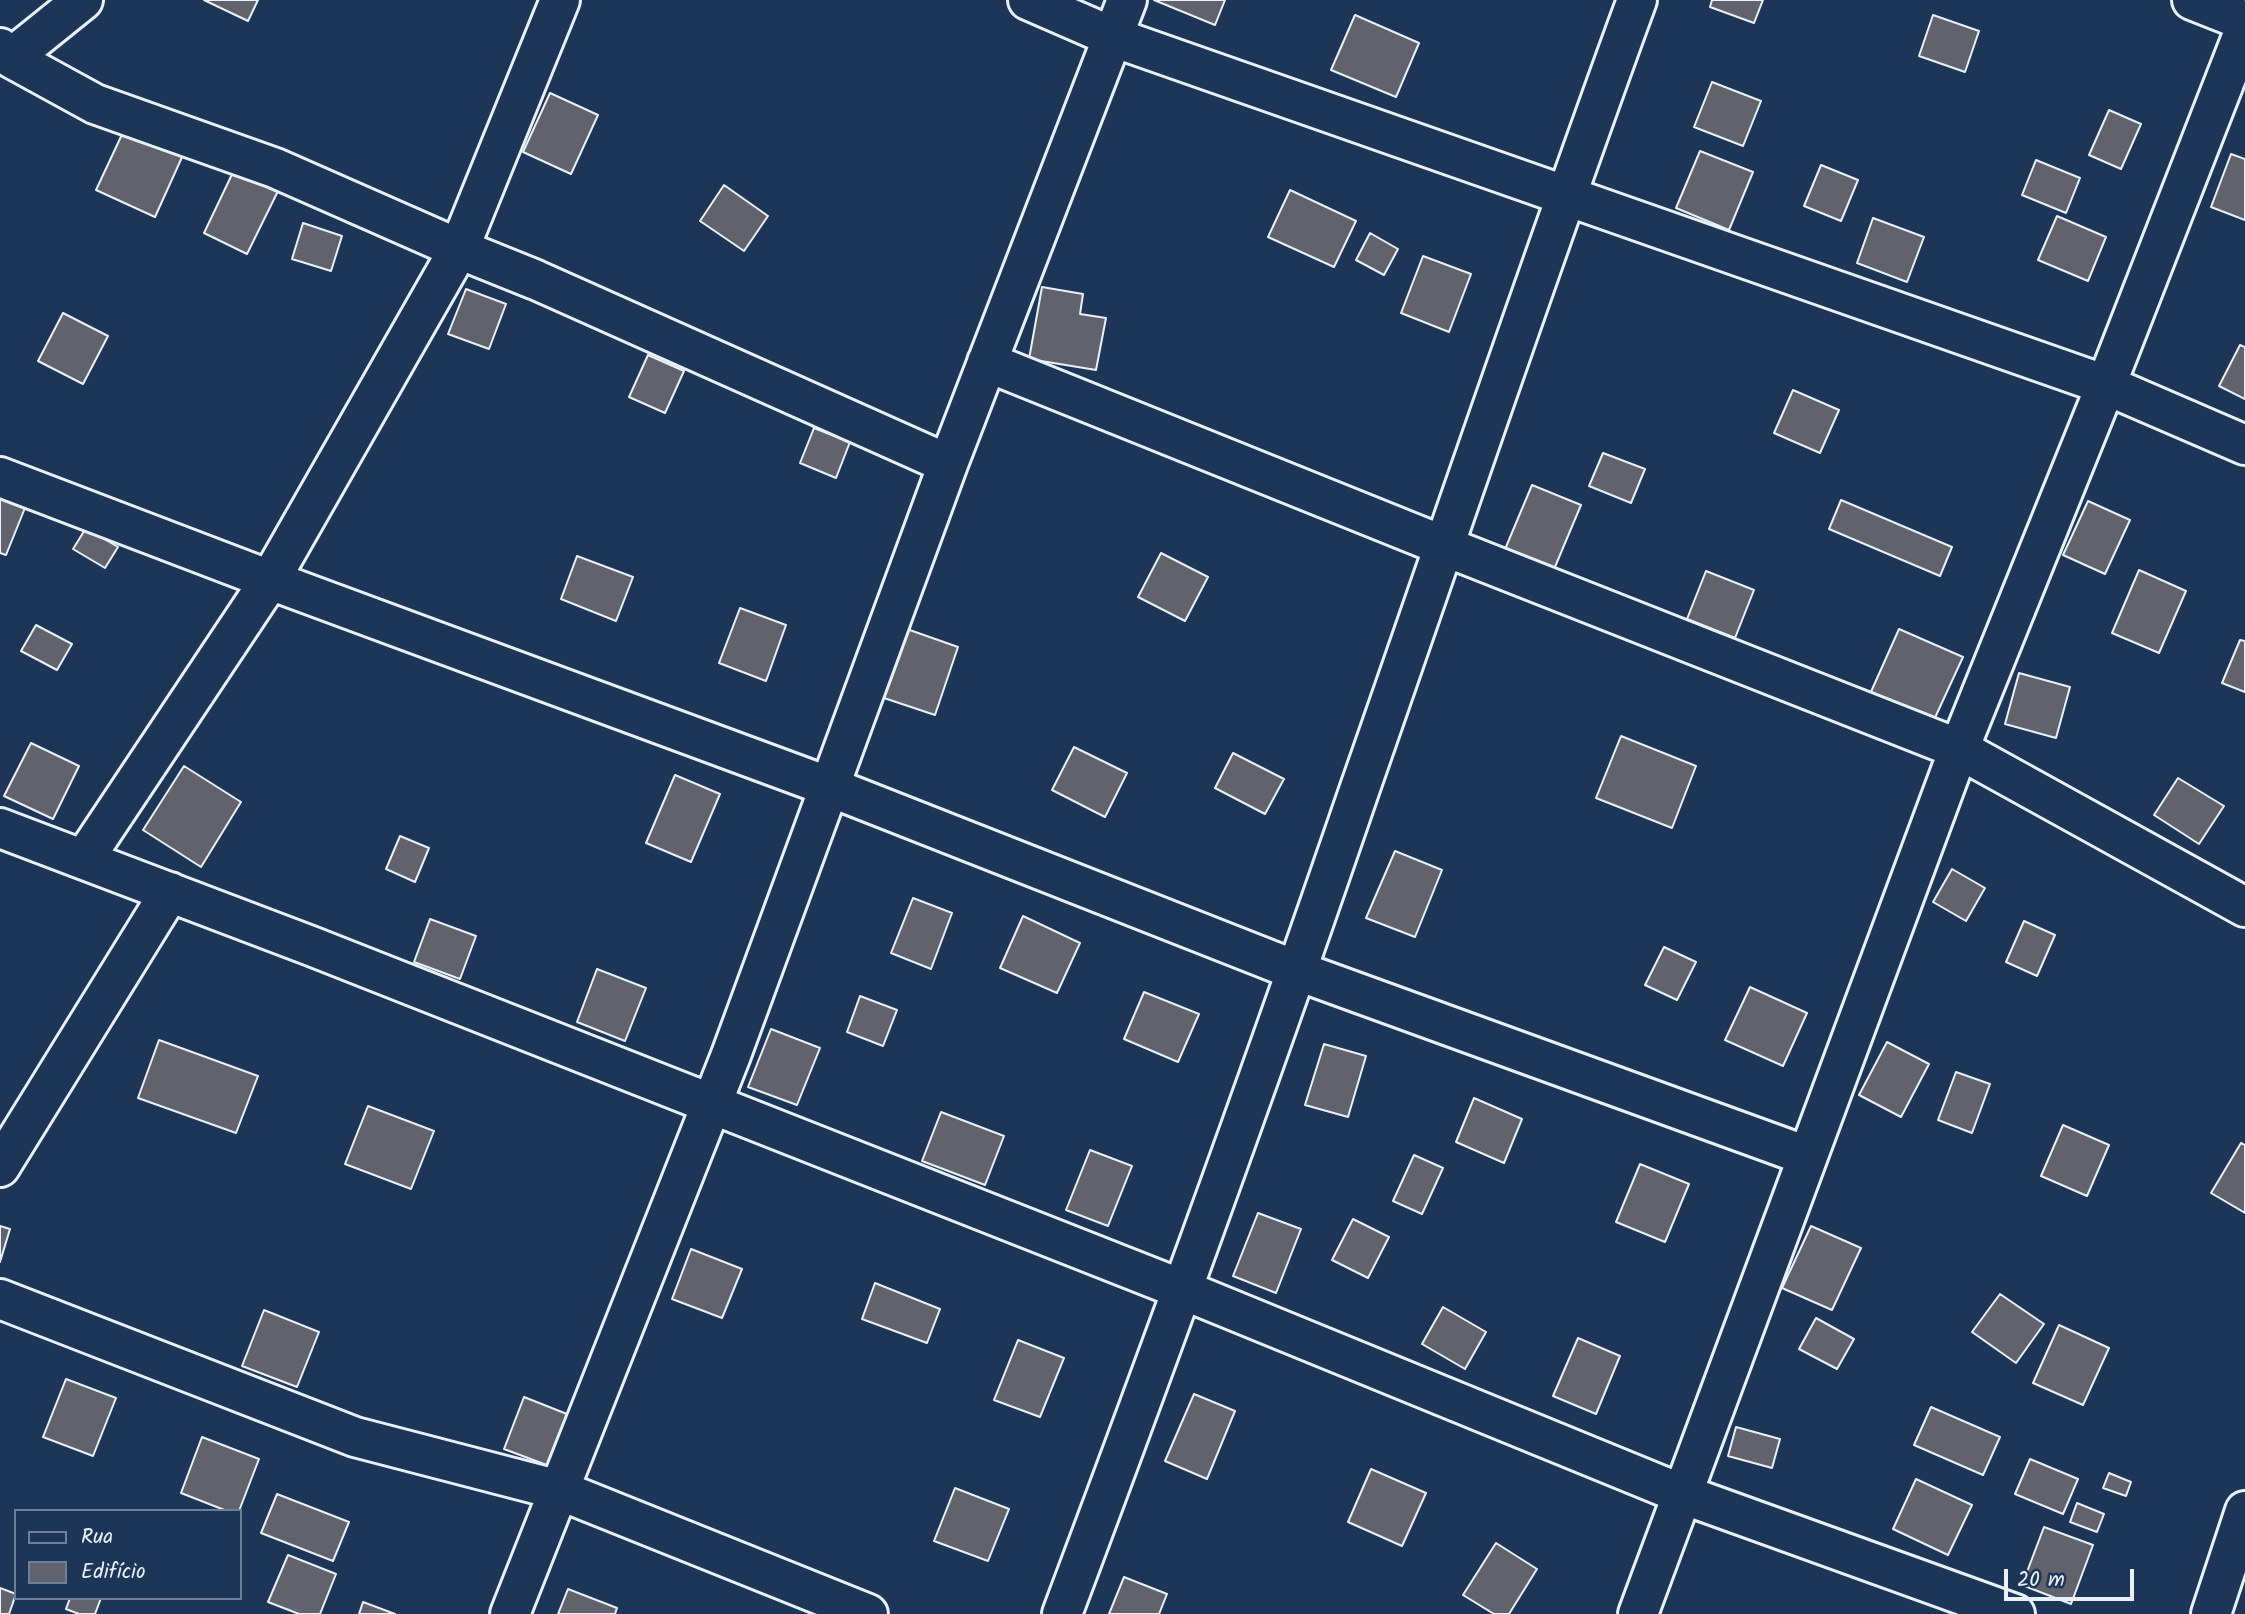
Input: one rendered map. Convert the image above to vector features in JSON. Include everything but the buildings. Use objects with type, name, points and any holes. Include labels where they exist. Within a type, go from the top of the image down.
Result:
[{"type":"street","points":[[83,0],[6,53],[95,104],[275,168],[948,464]]},
{"type":"street","points":[[84,859],[270,580],[459,249],[560,0]]},
{"type":"street","points":[[1028,0],[1113,37],[2106,384],[2245,445]]},
{"type":"street","points":[[510,1614],[712,1104],[948,464],[1127,0]]},
{"type":"street","points":[[1062,1614],[1295,970],[1565,194],[1637,0]]},
{"type":"street","points":[[2192,0],[2245,20]]},
{"type":"street","points":[[1638,1614],[1959,749],[2245,29]]},
{"type":"street","points":[[987,362],[1959,749],[2245,907]]},
{"type":"street","points":[[0,477],[830,787],[1295,970],[1807,1156]]},
{"type":"street","points":[[0,828],[170,892],[1181,1289],[1682,1494],[2015,1614]]},
{"type":"street","points":[[0,1167],[170,892]]},
{"type":"street","points":[[0,1299],[355,1437],[559,1490],[868,1614]]},
{"type":"street","points":[[2211,1614],[2245,1511]]}]
